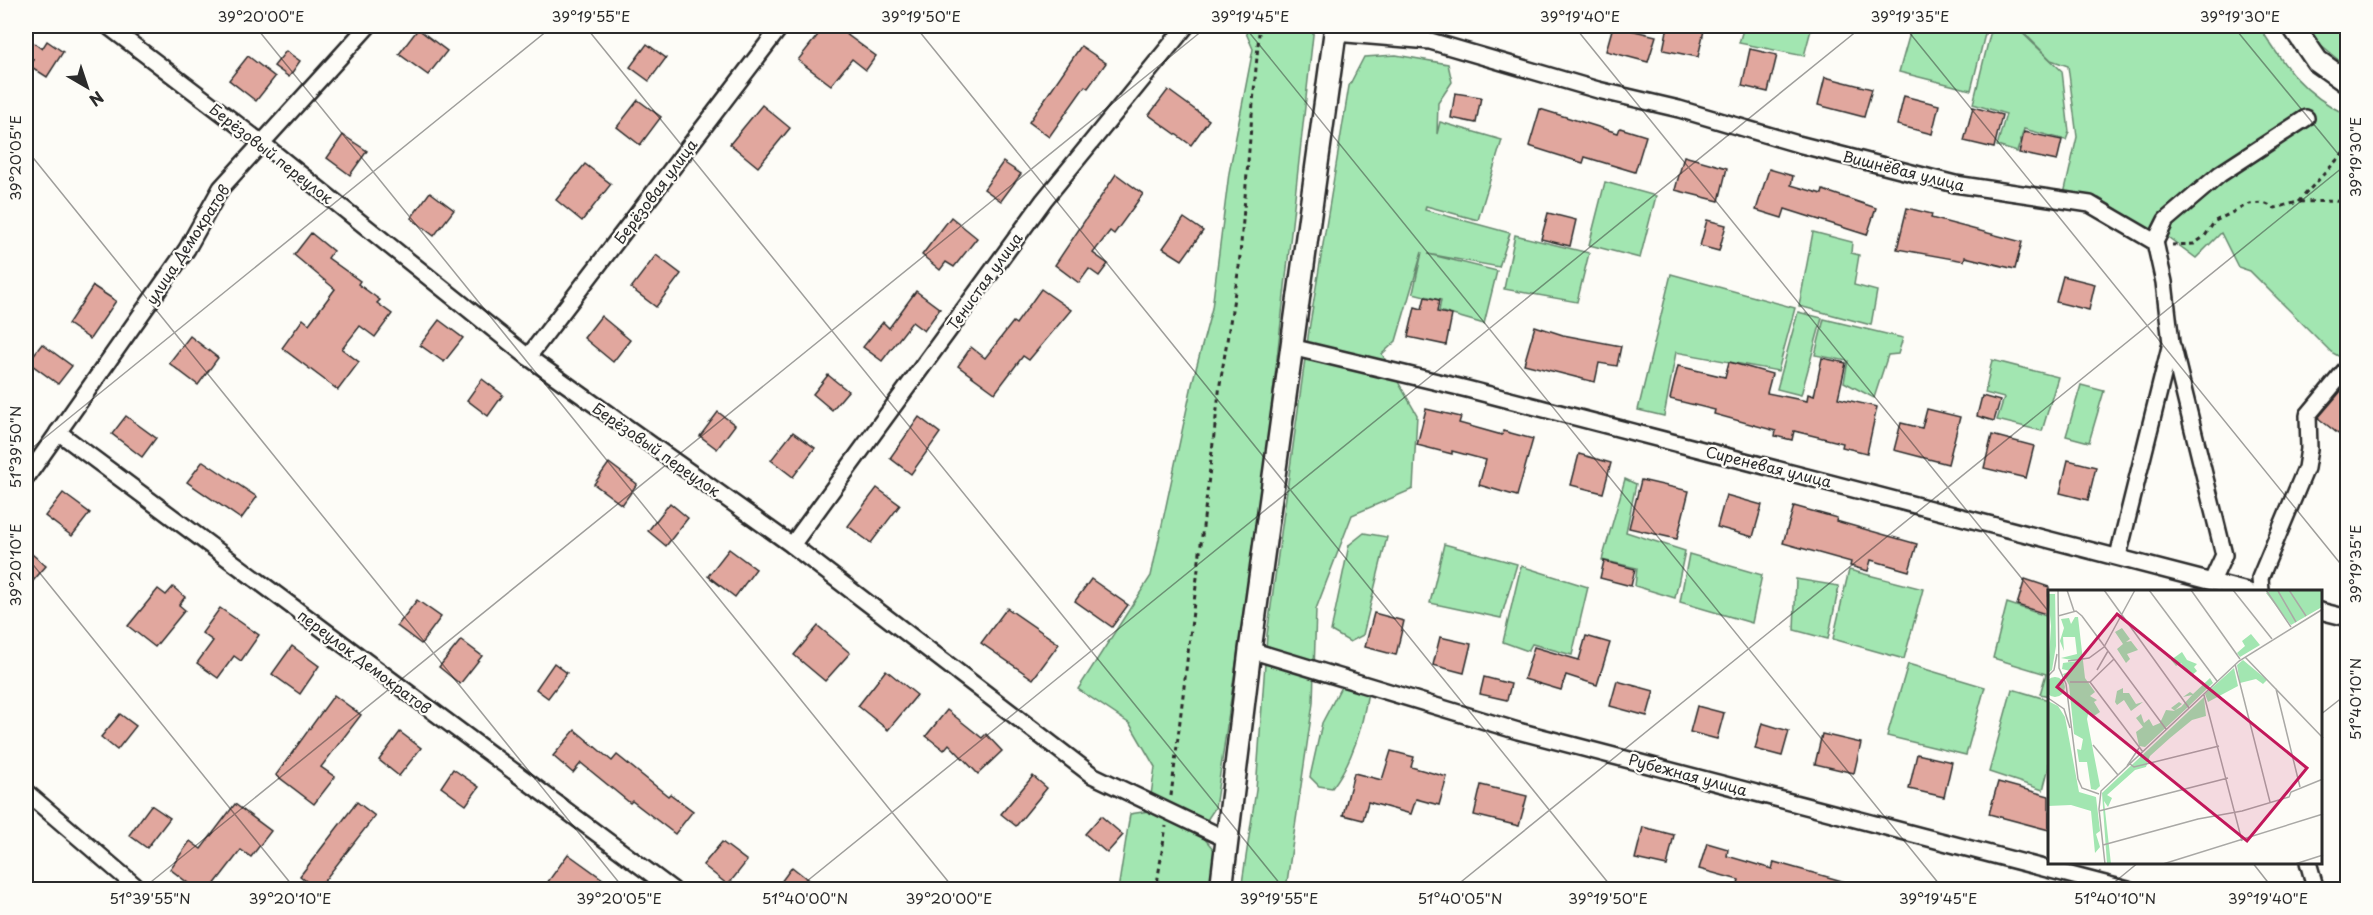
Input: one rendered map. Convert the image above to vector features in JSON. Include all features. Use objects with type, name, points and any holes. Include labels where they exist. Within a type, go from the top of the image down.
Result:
[{"type":"street","name":"Берёзовый переулок","points":[[108,26],[263,144],[528,357],[792,545],[1092,775],[1228,840]]},
{"type":"street","name":"улица Демократов","points":[[26,478],[187,249],[221,188],[368,26]]},
{"type":"street","name":"Берёзовая улица","points":[[528,357],[781,26]]},
{"type":"street","name":"Тенистая улица","points":[[792,545],[1044,200],[1186,26]]},
{"type":"street","name":"Вишнёвая улица","points":[[1336,29],[1380,31],[1431,41],[1598,90],[1679,109],[1798,144],[1955,184],[2090,204],[2156,242]]},
{"type":"street","points":[[1221,890],[1250,650],[1336,29]]},
{"type":"street","points":[[2294,29],[2317,61],[2348,83]]},
{"type":"street","points":[[2212,581],[2224,555],[2171,343],[2164,282],[2156,242],[2166,220],[2220,174],[2306,118]]},
{"type":"street","points":[[2118,556],[2171,343]]},
{"type":"street","name":"Сиреневая улица","points":[[1291,347],[1491,395],[2244,590]]},
{"type":"street","points":[[2262,590],[2260,578],[2307,468],[2308,415],[2348,367]]},
{"type":"street","name":"переулок Демократов","points":[[58,432],[673,890]]},
{"type":"street","points":[[2322,612],[2348,618]]},
{"type":"street","name":"Рубежная улица","points":[[1250,650],[1518,731],[2128,890]]},
{"type":"street","points":[[26,792],[140,890]]},
{"type":"street","points":[[2309,864],[2316,890]]},
{"type":"path","points":[[1170,801],[1220,384],[1239,267],[1260,33]]},
{"type":"path","points":[[2298,202],[2348,148]]},
{"type":"path","points":[[2156,242],[2177,245],[2194,244],[2205,236],[2216,221],[2249,204],[2264,203],[2275,208],[2298,202],[2341,201],[2348,213]]},
{"type":"path","points":[[1156,890],[1167,821]]},
{"type":"green space","points":[[1243,26],[1314,26],[1265,466],[1215,808],[1207,820],[1151,795],[1155,767],[1130,724],[1078,689],[1151,576],[1193,380],[1212,308],[1229,173],[1253,49]]},
{"type":"green space","points":[[1744,26],[1812,26],[1804,56],[1739,43]]},
{"type":"green space","points":[[1912,26],[1987,26],[1971,90],[1899,72]]},
{"type":"green space","points":[[1992,26],[2015,26],[2062,71],[2069,132],[2066,140],[2024,129],[2017,152],[1997,146],[2006,114],[1973,104]]},
{"type":"green space","points":[[2017,26],[2259,26],[2296,78],[2318,98],[2347,115],[2347,361],[2331,352],[2250,271],[2238,267],[2221,233],[2196,258],[2165,235],[2147,232],[2099,198],[2064,194],[2077,137],[2068,66],[2051,60]]},
{"type":"green space","points":[[2308,26],[2347,26],[2347,67],[2320,45]]},
{"type":"green space","points":[[1396,55],[1448,64],[1452,82],[1438,103],[1437,134],[1440,122],[1502,140],[1478,220],[1426,206],[1425,210],[1510,233],[1499,267],[1428,254],[1497,271],[1484,324],[1439,311],[1441,300],[1413,293],[1422,252],[1396,341],[1382,354],[1417,415],[1413,489],[1352,515],[1316,609],[1313,703],[1286,889],[1241,890],[1256,790],[1267,635],[1309,330],[1349,86],[1364,57]]},
{"type":"green space","points":[[1605,182],[1656,196],[1640,258],[1589,245]]},
{"type":"green space","points":[[1813,232],[1852,242],[1851,253],[1859,255],[1854,285],[1877,291],[1871,325],[1799,306]]},
{"type":"green space","points":[[1515,235],[1589,253],[1577,302],[1504,289]]},
{"type":"green space","points":[[1671,274],[1795,308],[1778,371],[1676,352],[1664,416],[1638,410]]},
{"type":"green space","points":[[1798,312],[1822,318],[1801,395],[1777,389]]},
{"type":"green space","points":[[1824,319],[1903,338],[1898,354],[1888,355],[1874,398],[1844,382],[1848,361],[1815,355]]},
{"type":"green space","points":[[1992,360],[2058,377],[2042,431],[1997,420],[2004,398],[1985,393]]},
{"type":"green space","points":[[2081,385],[2104,391],[2089,442],[2066,436]]},
{"type":"green space","points":[[1625,479],[1636,484],[1626,532],[1685,551],[1675,598],[1635,586],[1637,568],[1602,560]]},
{"type":"green space","points":[[1364,533],[1387,537],[1363,635],[1350,642],[1331,631],[1349,545]]},
{"type":"green space","points":[[1444,544],[1517,564],[1501,618],[1430,603]]},
{"type":"green space","points":[[1689,554],[1762,575],[1752,623],[1680,602]]},
{"type":"green space","points":[[1521,566],[1588,587],[1572,655],[1532,644],[1528,651],[1503,642]]},
{"type":"green space","points":[[1849,570],[1923,589],[1904,659],[1833,639]]},
{"type":"green space","points":[[1796,579],[1839,586],[1828,639],[1794,630]]},
{"type":"green space","points":[[2007,603],[2048,617],[2048,696],[2040,694],[2046,674],[1993,658]]},
{"type":"green space","points":[[1908,664],[1985,687],[1966,755],[1887,736]]},
{"type":"green space","points":[[1342,685],[1368,692],[1363,718],[1356,742],[1340,777],[1332,788],[1319,786],[1310,777],[1322,723]]},
{"type":"green space","points":[[2012,689],[2048,700],[2048,771],[2043,790],[1989,772]]},
{"type":"green space","points":[[1149,811],[1203,837],[1216,852],[1212,889],[1118,890],[1130,814]]},
{"type":"building","points":[[825,26],[835,26],[876,56],[866,70],[852,59],[831,85],[798,60]]},
{"type":"building","points":[[1613,26],[1656,36],[1648,62],[1606,51]]},
{"type":"building","points":[[1668,26],[1705,26],[1698,57],[1663,50]]},
{"type":"building","points":[[418,29],[447,51],[428,75],[399,54]]},
{"type":"building","points":[[31,41],[42,49],[47,41],[63,52],[47,77],[30,66],[34,60],[26,55],[26,49]]},
{"type":"building","points":[[647,44],[666,58],[649,81],[630,67]]},
{"type":"building","points":[[1081,46],[1106,63],[1088,88],[1085,86],[1049,137],[1029,122]]},
{"type":"building","points":[[1750,49],[1777,55],[1768,92],[1742,86]]},
{"type":"building","points":[[286,51],[300,61],[289,77],[274,66]]},
{"type":"building","points":[[248,56],[275,77],[256,101],[229,80]]},
{"type":"building","points":[[1825,77],[1872,89],[1864,117],[1818,105]]},
{"type":"building","points":[[1168,90],[1209,120],[1191,145],[1149,115]]},
{"type":"building","points":[[1455,93],[1481,97],[1476,123],[1451,118]]},
{"type":"building","points":[[1904,96],[1939,105],[1932,134],[1897,125]]},
{"type":"building","points":[[638,100],[661,117],[640,145],[617,127]]},
{"type":"building","points":[[762,105],[790,128],[758,167],[730,144]]},
{"type":"building","points":[[1973,107],[2002,115],[1994,148],[1964,141]]},
{"type":"building","points":[[1540,109],[1618,133],[1620,128],[1646,136],[1635,172],[1585,157],[1583,163],[1529,146]]},
{"type":"building","points":[[2024,132],[2062,140],[2057,161],[2019,153]]},
{"type":"building","points":[[343,135],[367,151],[350,175],[327,158]]},
{"type":"building","points":[[1684,156],[1727,168],[1719,201],[1675,190]]},
{"type":"building","points":[[1003,162],[1021,174],[1001,201],[984,189]]},
{"type":"building","points":[[585,164],[611,184],[582,221],[556,200]]},
{"type":"building","points":[[1769,169],[1793,176],[1791,185],[1822,194],[1823,190],[1876,208],[1867,235],[1785,209],[1782,218],[1756,210]]},
{"type":"building","points":[[1116,174],[1143,194],[1114,234],[1110,231],[1093,253],[1108,264],[1099,276],[1089,269],[1079,283],[1055,265]]},
{"type":"building","points":[[430,192],[454,210],[434,236],[411,218]]},
{"type":"building","points":[[1907,208],[1932,214],[1931,218],[2022,242],[2015,269],[1965,257],[1964,261],[1897,249]]},
{"type":"building","points":[[1548,213],[1576,220],[1570,246],[1541,239]]},
{"type":"building","points":[[951,217],[977,238],[954,267],[946,262],[940,270],[922,255]]},
{"type":"building","points":[[1184,218],[1203,231],[1182,260],[1163,248]]},
{"type":"building","points":[[1707,220],[1726,225],[1719,251],[1700,246]]},
{"type":"building","points":[[311,233],[333,251],[328,258],[360,281],[358,284],[380,300],[377,303],[392,314],[375,337],[360,326],[342,349],[359,362],[338,390],[282,348],[303,319],[309,324],[335,289],[294,255]]},
{"type":"building","points":[[656,255],[681,274],[656,307],[631,288]]},
{"type":"building","points":[[2063,276],[2095,284],[2089,310],[2056,302]]},
{"type":"building","points":[[93,286],[116,301],[90,339],[68,324]]},
{"type":"building","points":[[1041,289],[1071,310],[1029,360],[1023,356],[995,393],[958,366],[971,347],[985,358],[1013,322],[1016,324]]},
{"type":"building","points":[[916,291],[940,309],[924,331],[912,322],[882,361],[863,347],[883,322],[889,328]]},
{"type":"building","points":[[1425,297],[1439,300],[1437,312],[1452,315],[1446,345],[1408,337],[1415,307],[1422,309]]},
{"type":"building","points":[[601,316],[630,340],[613,362],[584,338]]},
{"type":"building","points":[[439,320],[463,338],[444,362],[420,345]]},
{"type":"building","points":[[1535,326],[1563,335],[1621,346],[1617,366],[1599,363],[1595,382],[1524,364]]},
{"type":"building","points":[[190,336],[218,358],[198,385],[169,363]]},
{"type":"building","points":[[42,344],[72,366],[58,384],[28,362]]},
{"type":"building","points":[[1822,358],[1846,363],[1838,398],[1877,407],[1867,453],[1842,447],[1843,443],[1794,431],[1792,440],[1775,436],[1776,431],[1714,414],[1715,410],[1670,399],[1678,366],[1725,377],[1729,362],[1772,374],[1767,393],[1807,401],[1808,394],[1814,396]]},
{"type":"building","points":[[828,375],[848,391],[832,410],[813,394]]},
{"type":"building","points":[[482,379],[503,395],[488,416],[467,400]]},
{"type":"building","points":[[2348,383],[2348,429],[2341,436],[2318,418]]},
{"type":"building","points":[[1982,396],[2000,401],[1994,421],[1977,416]]},
{"type":"building","points":[[1426,409],[1461,417],[1459,423],[1502,435],[1503,431],[1533,439],[1517,496],[1479,485],[1486,460],[1417,445]]},
{"type":"building","points":[[1927,409],[1960,417],[1948,464],[1894,450],[1901,423],[1922,428]]},
{"type":"building","points":[[718,412],[735,425],[717,449],[700,436]]},
{"type":"building","points":[[126,416],[156,438],[142,457],[112,434]]},
{"type":"building","points":[[919,417],[940,433],[911,474],[890,458]]},
{"type":"building","points":[[793,432],[815,448],[793,477],[771,460]]},
{"type":"building","points":[[1992,435],[2034,446],[2026,478],[1984,468]]},
{"type":"building","points":[[1579,454],[1611,463],[1603,493],[1571,485]]},
{"type":"building","points":[[2068,460],[2096,467],[2088,500],[2060,493]]},
{"type":"building","points":[[203,461],[257,497],[241,519],[187,482]]},
{"type":"building","points":[[609,463],[637,484],[622,505],[594,484]]},
{"type":"building","points":[[1641,480],[1689,491],[1677,539],[1629,528]]},
{"type":"building","points":[[877,488],[900,505],[871,543],[848,526]]},
{"type":"building","points":[[63,493],[90,513],[72,536],[45,516]]},
{"type":"building","points":[[1726,495],[1762,505],[1753,537],[1717,527]]},
{"type":"building","points":[[670,503],[688,518],[666,546],[648,531]]},
{"type":"building","points":[[1794,506],[1837,518],[1836,521],[1917,544],[1909,571],[1871,560],[1868,571],[1850,566],[1851,562],[1783,543]]},
{"type":"building","points":[[26,549],[46,566],[26,589]]},
{"type":"building","points":[[729,549],[756,569],[735,597],[708,576]]},
{"type":"building","points":[[1604,561],[1635,569],[1631,586],[1600,578]]},
{"type":"building","points":[[1091,579],[1128,605],[1112,627],[1075,601]]},
{"type":"building","points":[[2025,579],[2049,587],[2048,615],[2017,605]]},
{"type":"building","points":[[173,587],[185,597],[179,605],[185,610],[155,647],[128,626],[158,589],[166,595]]},
{"type":"building","points":[[417,600],[441,617],[421,644],[397,626]]},
{"type":"building","points":[[220,608],[259,635],[241,661],[234,656],[218,678],[197,663],[213,641],[202,633]]},
{"type":"building","points":[[1007,608],[1059,644],[1033,679],[981,643]]},
{"type":"building","points":[[1374,613],[1404,621],[1396,655],[1365,647]]},
{"type":"building","points":[[818,626],[850,653],[825,681],[794,655]]},
{"type":"building","points":[[1586,636],[1610,643],[1597,685],[1566,675],[1561,690],[1524,679],[1534,647],[1579,660]]},
{"type":"building","points":[[1440,637],[1471,644],[1464,673],[1433,665]]},
{"type":"building","points":[[461,640],[482,656],[460,684],[439,667]]},
{"type":"building","points":[[292,646],[319,666],[300,694],[272,674]]},
{"type":"building","points":[[554,663],[567,673],[548,698],[536,689]]},
{"type":"building","points":[[886,670],[917,695],[888,730],[858,706]]},
{"type":"building","points":[[1484,677],[1511,684],[1507,700],[1480,694]]},
{"type":"building","points":[[1617,681],[1654,691],[1647,716],[1610,706]]},
{"type":"building","points":[[334,695],[361,715],[321,767],[335,777],[314,804],[276,775]]},
{"type":"building","points":[[1697,706],[1724,713],[1717,739],[1690,732]]},
{"type":"building","points":[[947,710],[982,738],[986,734],[1002,751],[978,774],[949,744],[944,750],[926,736]]},
{"type":"building","points":[[120,714],[136,726],[117,750],[101,737]]},
{"type":"building","points":[[1762,723],[1789,731],[1782,756],[1755,749]]},
{"type":"building","points":[[575,730],[612,761],[617,755],[668,796],[670,794],[693,811],[675,834],[632,801],[630,803],[581,763],[573,773],[553,756]]},
{"type":"building","points":[[400,732],[421,748],[399,776],[379,760]]},
{"type":"building","points":[[1822,734],[1861,743],[1854,773],[1815,764]]},
{"type":"building","points":[[1391,751],[1414,757],[1411,767],[1447,777],[1439,805],[1416,799],[1411,814],[1368,802],[1363,820],[1343,815],[1354,773],[1382,780]]},
{"type":"building","points":[[1917,754],[1952,762],[1944,797],[1909,789]]},
{"type":"building","points":[[453,769],[479,787],[466,805],[441,787]]},
{"type":"building","points":[[1033,776],[1047,788],[1016,826],[1001,814]]},
{"type":"building","points":[[1998,782],[2048,796],[2048,830],[1989,814]]},
{"type":"building","points":[[1481,785],[1527,796],[1519,826],[1474,815]]},
{"type":"building","points":[[357,802],[375,816],[317,890],[300,876]]},
{"type":"building","points":[[235,804],[271,831],[251,857],[241,850],[210,890],[197,890],[170,869],[190,841],[201,849]]},
{"type":"building","points":[[151,805],[170,818],[147,848],[129,835]]},
{"type":"building","points":[[1101,816],[1123,835],[1107,853],[1085,834]]},
{"type":"building","points":[[1643,827],[1674,835],[1667,866],[1635,859]]},
{"type":"building","points":[[722,842],[747,861],[728,885],[703,865]]},
{"type":"building","points":[[1707,843],[1728,849],[1727,856],[1772,869],[1774,862],[1853,884],[1852,890],[1747,890],[1737,887],[1739,880],[1699,869]]},
{"type":"building","points":[[568,854],[604,880],[597,890],[556,890],[547,883]]},
{"type":"building","points":[[792,867],[821,890],[775,890]]}]
